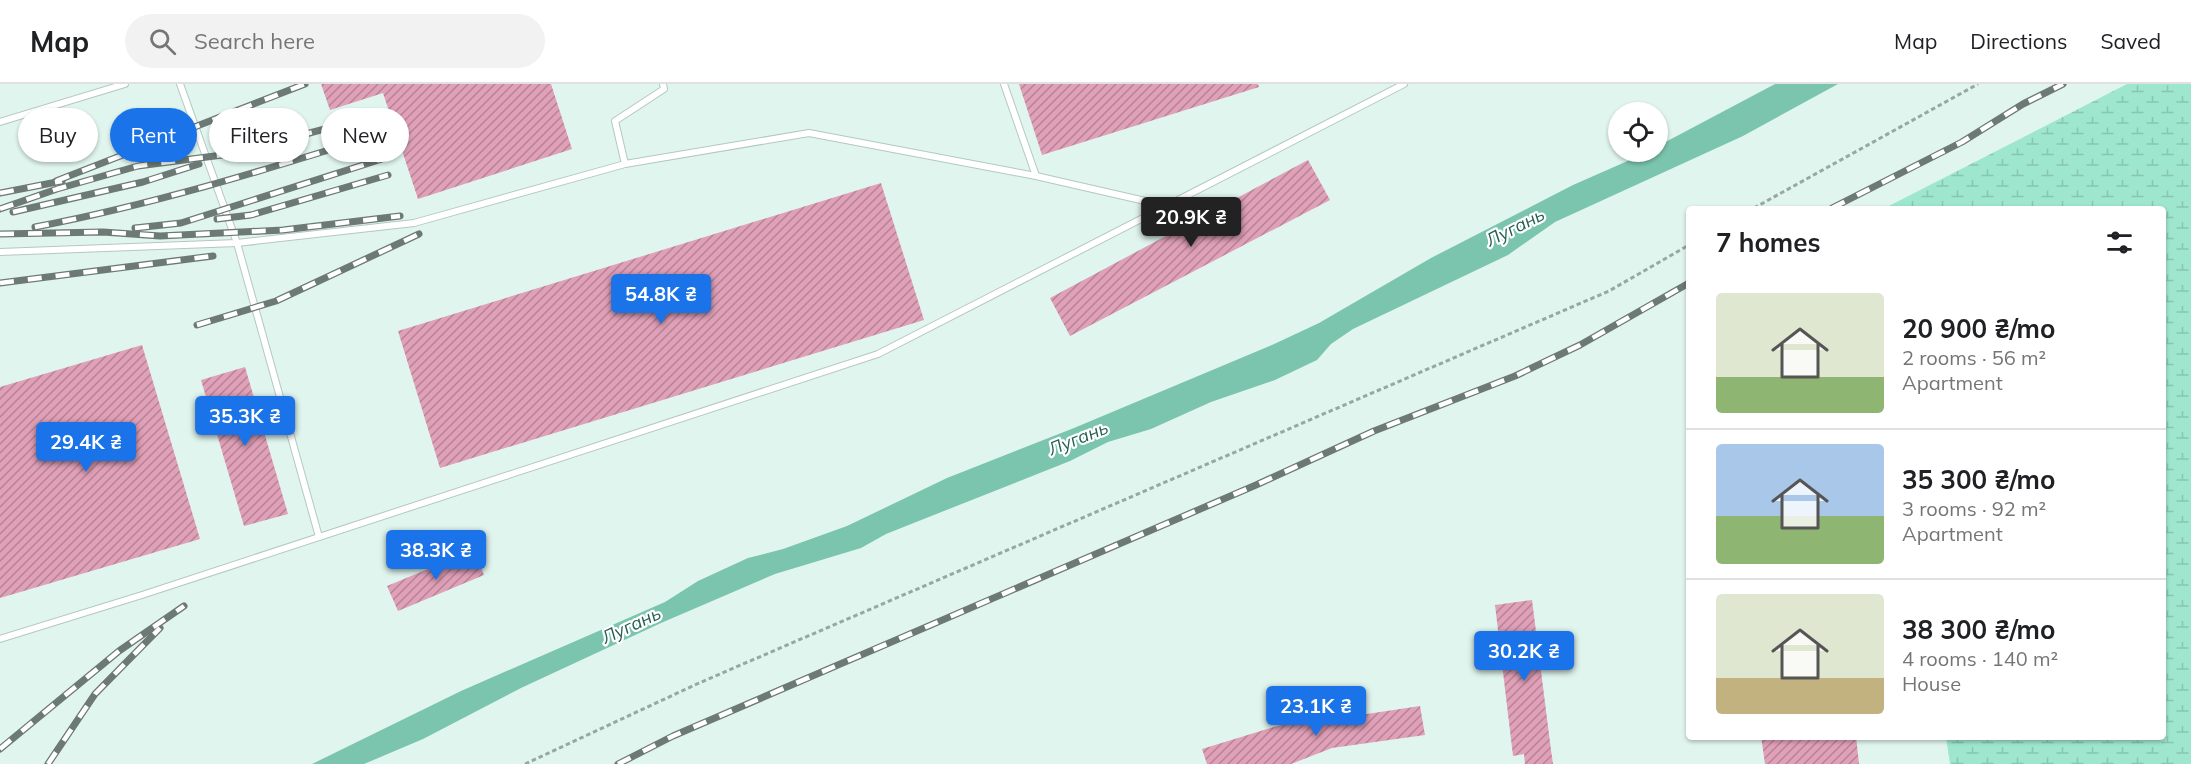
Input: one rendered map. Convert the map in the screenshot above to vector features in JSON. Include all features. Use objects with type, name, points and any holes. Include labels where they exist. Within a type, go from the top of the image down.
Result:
[{"type":"lane","points":[[0,122],[125,84]]},
{"type":"lane","points":[[180,84],[237,243],[319,537]]},
{"type":"lane","points":[[625,164],[615,121],[664,89],[663,84]]},
{"type":"lane","points":[[1004,84],[1035,176]]},
{"type":"lane","points":[[0,639],[878,354],[1404,84]]},
{"type":"lane","points":[[0,252],[237,243],[414,223],[625,164],[809,133],[1035,176],[1167,206]]},
{"type":"path","points":[[1758,206],[1978,84]]},
{"type":"path","points":[[525,764],[710,678],[1609,291],[1686,248]]},
{"type":"green space","points":[[2127,84],[2191,84],[2191,764],[1950,764],[1946,740],[2166,740],[2166,206],[1889,206]]},
{"type":"water","name":"Лугань","points":[[1775,84],[1838,84],[1743,136],[1555,222],[1508,255],[1353,329],[1331,344],[1317,360],[1275,380],[1211,402],[1151,429],[1108,442],[1070,461],[886,534],[861,548],[775,574],[661,623],[521,688],[423,739],[364,764],[312,764],[461,691],[665,602],[698,581],[748,558],[783,549],[847,526],[947,478],[1074,428],[1272,345],[1319,323],[1431,258],[1573,185],[1625,162],[1668,162],[1668,141]]},
{"type":"building","points":[[321,84],[551,84],[572,149],[418,199],[406,162],[409,162],[409,108],[388,108],[383,93],[336,108],[329,108]]},
{"type":"building","points":[[1019,84],[1258,84],[1259,87],[1042,155]]},
{"type":"building","points":[[1308,160],[1330,200],[1070,336],[1050,298]]},
{"type":"building","points":[[881,183],[924,320],[440,468],[398,331]]},
{"type":"building","points":[[142,345],[200,539],[0,598],[0,387]]},
{"type":"building","points":[[245,367],[288,514],[244,526],[201,380]]},
{"type":"building","points":[[474,550],[484,575],[398,611],[387,586]]},
{"type":"building","points":[[1532,600],[1553,764],[1525,764],[1524,754],[1513,756],[1495,605]]},
{"type":"building","points":[[1420,706],[1425,735],[1332,748],[1291,764],[1207,764],[1202,749],[1326,711],[1327,720]]},
{"type":"building","points":[[1762,740],[1856,740],[1859,764],[1765,764]]},
{"type":"railway","points":[[56,181],[305,84]]},
{"type":"railway","points":[[1836,206],[1962,142],[2023,104],[2063,84]]},
{"type":"railway","points":[[0,209],[57,189],[138,166],[230,154],[321,130]]},
{"type":"railway","points":[[35,227],[165,197],[321,152]]},
{"type":"railway","points":[[135,228],[181,223],[372,162]]},
{"type":"railway","points":[[13,212],[143,182],[199,164]]},
{"type":"railway","points":[[217,219],[251,215],[388,175]]},
{"type":"railway","points":[[0,193],[62,181]]},
{"type":"railway","points":[[0,234],[103,232],[160,236],[283,230],[400,216]]},
{"type":"railway","points":[[197,325],[276,301],[419,234]]},
{"type":"railway","points":[[0,283],[213,256]]},
{"type":"railway","points":[[618,764],[673,736],[1256,485],[1374,431],[1515,376],[1580,345],[1686,285]]},
{"type":"railway","points":[[0,749],[119,651],[184,606]]},
{"type":"railway","points":[[48,764],[95,694],[160,628]]}]
